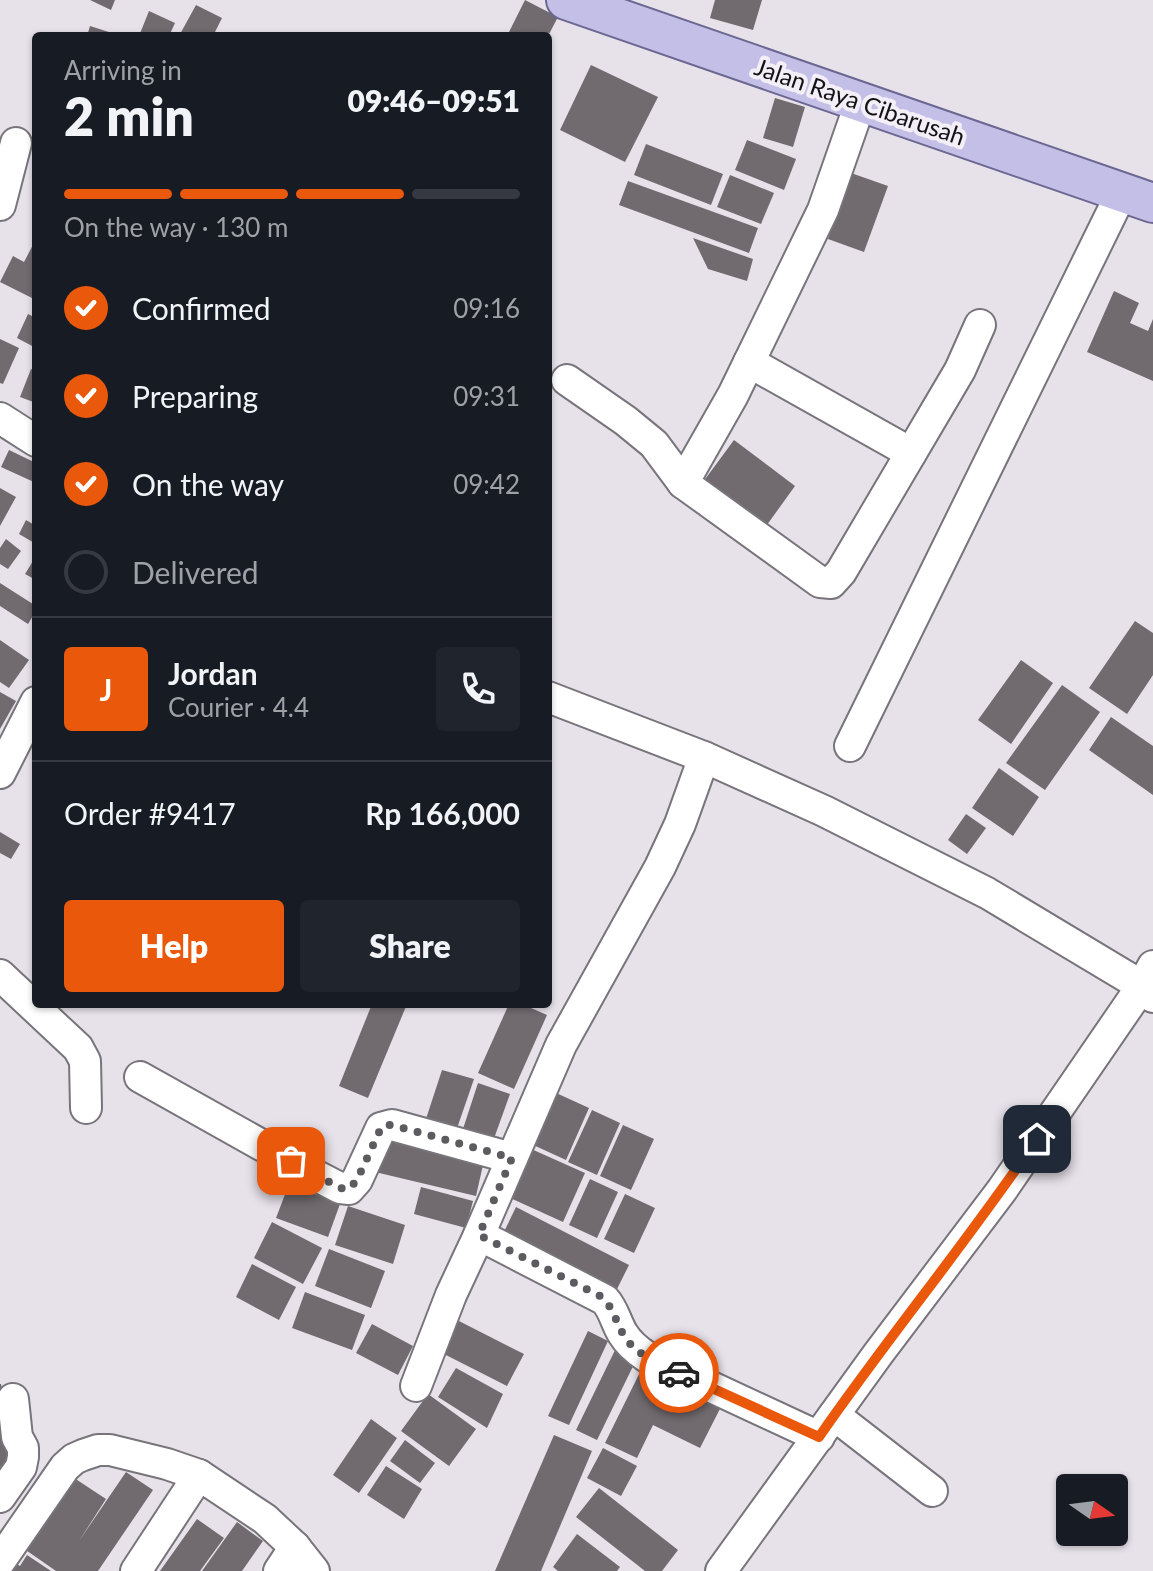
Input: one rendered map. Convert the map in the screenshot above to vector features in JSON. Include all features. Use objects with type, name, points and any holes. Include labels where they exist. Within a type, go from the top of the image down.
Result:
[{"type":"main road","name":"Jalan Raya Cibarusah","points":[[566,0],[1146,197]]},
{"type":"main road","name":"Jalan Raya Cibarusah","points":[[594,0],[1146,197]]},
{"type":"street","points":[[683,483],[733,395],[823,210],[861,101]]},
{"type":"street","points":[[0,205],[16,143]]},
{"type":"street","points":[[850,746],[1146,197]]},
{"type":"street","points":[[567,380],[654,444],[683,483],[820,582],[831,583],[841,572],[960,370],[980,325]]},
{"type":"street","points":[[749,362],[911,453]]},
{"type":"street","points":[[0,418],[32,438]]},
{"type":"street","points":[[552,699],[704,757],[824,811],[987,893],[1149,983],[1002,1190],[878,1354],[721,1571]]},
{"type":"street","points":[[0,773],[32,710]]},
{"type":"street","points":[[416,1386],[451,1295],[561,1045],[660,867],[680,824],[704,757]]},
{"type":"street","points":[[0,975],[32,1005]]},
{"type":"street","points":[[35,1008],[82,1055],[85,1061],[86,1108]]},
{"type":"street","points":[[140,1077],[343,1189],[349,1189],[357,1180],[385,1125],[512,1158]]},
{"type":"street","points":[[479,1235],[605,1300],[624,1336],[647,1357],[827,1426],[932,1491]]},
{"type":"street","points":[[0,1497],[21,1467],[23,1448],[17,1437],[13,1399]]},
{"type":"street","points":[[23,1448],[70,1463]]},
{"type":"street","points":[[0,1561],[65,1467],[83,1455],[110,1450],[199,1475],[265,1519],[287,1559],[314,1571]]},
{"type":"street","points":[[136,1571],[199,1475]]},
{"type":"building","points":[[90,0],[115,0],[111,10]]},
{"type":"building","points":[[525,0],[558,17],[550,32],[509,32]]},
{"type":"building","points":[[715,0],[762,0],[753,30],[710,18]]},
{"type":"building","points":[[196,5],[222,18],[215,32],[181,32]]},
{"type":"building","points":[[149,11],[175,23],[171,32],[141,32]]},
{"type":"building","points":[[90,26],[109,32],[88,32]]},
{"type":"building","points":[[591,65],[658,97],[625,162],[560,130]]},
{"type":"building","points":[[775,98],[805,107],[793,147],[763,138]]},
{"type":"building","points":[[747,140],[796,159],[784,190],[735,170]]},
{"type":"building","points":[[646,144],[723,174],[711,205],[634,175]]},
{"type":"building","points":[[851,173],[888,186],[864,252],[828,239]]},
{"type":"building","points":[[730,175],[774,193],[761,224],[717,207]]},
{"type":"building","points":[[628,181],[758,228],[749,253],[619,205]]},
{"type":"building","points":[[693,238],[753,259],[747,281],[708,269]]},
{"type":"building","points":[[32,247],[32,298],[0,282],[13,256],[24,262]]},
{"type":"building","points":[[1114,291],[1139,303],[1130,323],[1148,331],[1153,319],[1153,381],[1087,352]]},
{"type":"building","points":[[28,314],[32,316],[32,346],[17,338]]},
{"type":"building","points":[[0,339],[19,348],[3,384],[0,383]]},
{"type":"building","points":[[31,369],[32,369],[32,402],[20,397]]},
{"type":"building","points":[[734,440],[795,486],[764,529],[703,482]]},
{"type":"building","points":[[9,450],[32,461],[32,481],[1,467]]},
{"type":"building","points":[[0,488],[16,497],[0,526]]},
{"type":"building","points":[[26,520],[32,524],[32,542],[19,534]]},
{"type":"building","points":[[6,539],[21,551],[8,569],[0,564],[0,548]]},
{"type":"building","points":[[32,563],[32,578],[25,574]]},
{"type":"building","points":[[0,583],[32,603],[32,618],[28,624],[0,606]]},
{"type":"building","points":[[1135,621],[1153,633],[1153,675],[1127,714],[1089,688]]},
{"type":"building","points":[[0,640],[29,660],[9,688],[0,682]]},
{"type":"building","points":[[1021,660],[1053,683],[1011,744],[978,720]]},
{"type":"building","points":[[1062,685],[1100,712],[1045,790],[1006,763]]},
{"type":"building","points":[[0,692],[16,701],[0,729]]},
{"type":"building","points":[[1111,717],[1153,746],[1153,795],[1089,750]]},
{"type":"building","points":[[999,768],[1039,797],[1013,836],[972,808]]},
{"type":"building","points":[[966,814],[986,828],[967,854],[948,840]]},
{"type":"building","points":[[0,832],[20,844],[11,859],[0,853]]},
{"type":"building","points":[[370,1008],[405,1008],[368,1098],[339,1086]]},
{"type":"building","points":[[507,1008],[531,1008],[547,1015],[514,1089],[478,1073]]},
{"type":"building","points":[[442,1070],[474,1079],[454,1137],[423,1128]]},
{"type":"building","points":[[478,1083],[510,1094],[492,1144],[461,1135]]},
{"type":"building","points":[[554,1092],[589,1108],[566,1160],[531,1144]]},
{"type":"building","points":[[592,1110],[620,1123],[597,1175],[568,1162]]},
{"type":"building","points":[[623,1125],[654,1139],[631,1190],[600,1176]]},
{"type":"building","points":[[384,1132],[485,1156],[476,1196],[375,1172]]},
{"type":"building","points":[[529,1148],[585,1173],[563,1222],[508,1197]]},
{"type":"building","points":[[590,1179],[618,1192],[597,1238],[569,1225]]},
{"type":"building","points":[[289,1184],[340,1204],[328,1237],[276,1218]]},
{"type":"building","points":[[421,1187],[473,1201],[466,1228],[414,1214]]},
{"type":"building","points":[[625,1194],[655,1208],[634,1253],[604,1239]]},
{"type":"building","points":[[348,1206],[405,1225],[393,1264],[335,1245]]},
{"type":"building","points":[[516,1207],[629,1265],[614,1295],[501,1238]]},
{"type":"building","points":[[272,1222],[322,1248],[303,1284],[254,1258]]},
{"type":"building","points":[[329,1249],[385,1271],[371,1308],[315,1286]]},
{"type":"building","points":[[252,1264],[296,1287],[279,1320],[236,1297]]},
{"type":"building","points":[[305,1292],[365,1315],[352,1350],[292,1328]]},
{"type":"building","points":[[457,1320],[524,1354],[507,1386],[440,1352]]},
{"type":"building","points":[[372,1324],[413,1346],[398,1375],[356,1353]]},
{"type":"building","points":[[588,1331],[608,1341],[569,1425],[548,1416]]},
{"type":"building","points":[[618,1344],[639,1354],[597,1440],[576,1430]]},
{"type":"building","points":[[645,1362],[724,1401],[700,1448],[653,1425],[637,1458],[605,1443]]},
{"type":"building","points":[[456,1368],[503,1394],[487,1428],[438,1397]]},
{"type":"building","points":[[0,1384],[16,1464],[0,1467]]},
{"type":"building","points":[[428,1394],[476,1429],[449,1466],[401,1431]]},
{"type":"building","points":[[371,1419],[397,1438],[359,1493],[333,1475]]},
{"type":"building","points":[[554,1435],[592,1451],[541,1571],[495,1571]]},
{"type":"building","points":[[405,1440],[435,1463],[420,1483],[390,1461]]},
{"type":"building","points":[[603,1448],[637,1466],[621,1496],[587,1478]]},
{"type":"building","points":[[386,1466],[422,1489],[404,1519],[367,1495]]},
{"type":"building","points":[[126,1472],[153,1490],[98,1571],[56,1571],[20,1546],[68,1474],[106,1499],[79,1541]]},
{"type":"building","points":[[599,1488],[678,1550],[662,1571],[645,1571],[576,1517]]},
{"type":"building","points":[[197,1519],[224,1538],[200,1571],[160,1571]]},
{"type":"building","points":[[237,1522],[263,1541],[242,1571],[202,1571]]},
{"type":"building","points":[[577,1534],[620,1567],[617,1571],[558,1571],[553,1567]]},
{"type":"building","points":[[27,1555],[51,1571],[2,1571],[9,1559],[20,1566]]},
{"type":"way so far","points":[[291,1161],[340,1188],[349,1189],[357,1180],[385,1125],[512,1158],[479,1235],[600,1296],[609,1305],[624,1336],[636,1350],[679,1373]]},
{"type":"route","points":[[679,1373],[819,1437],[1037,1139]]}]
